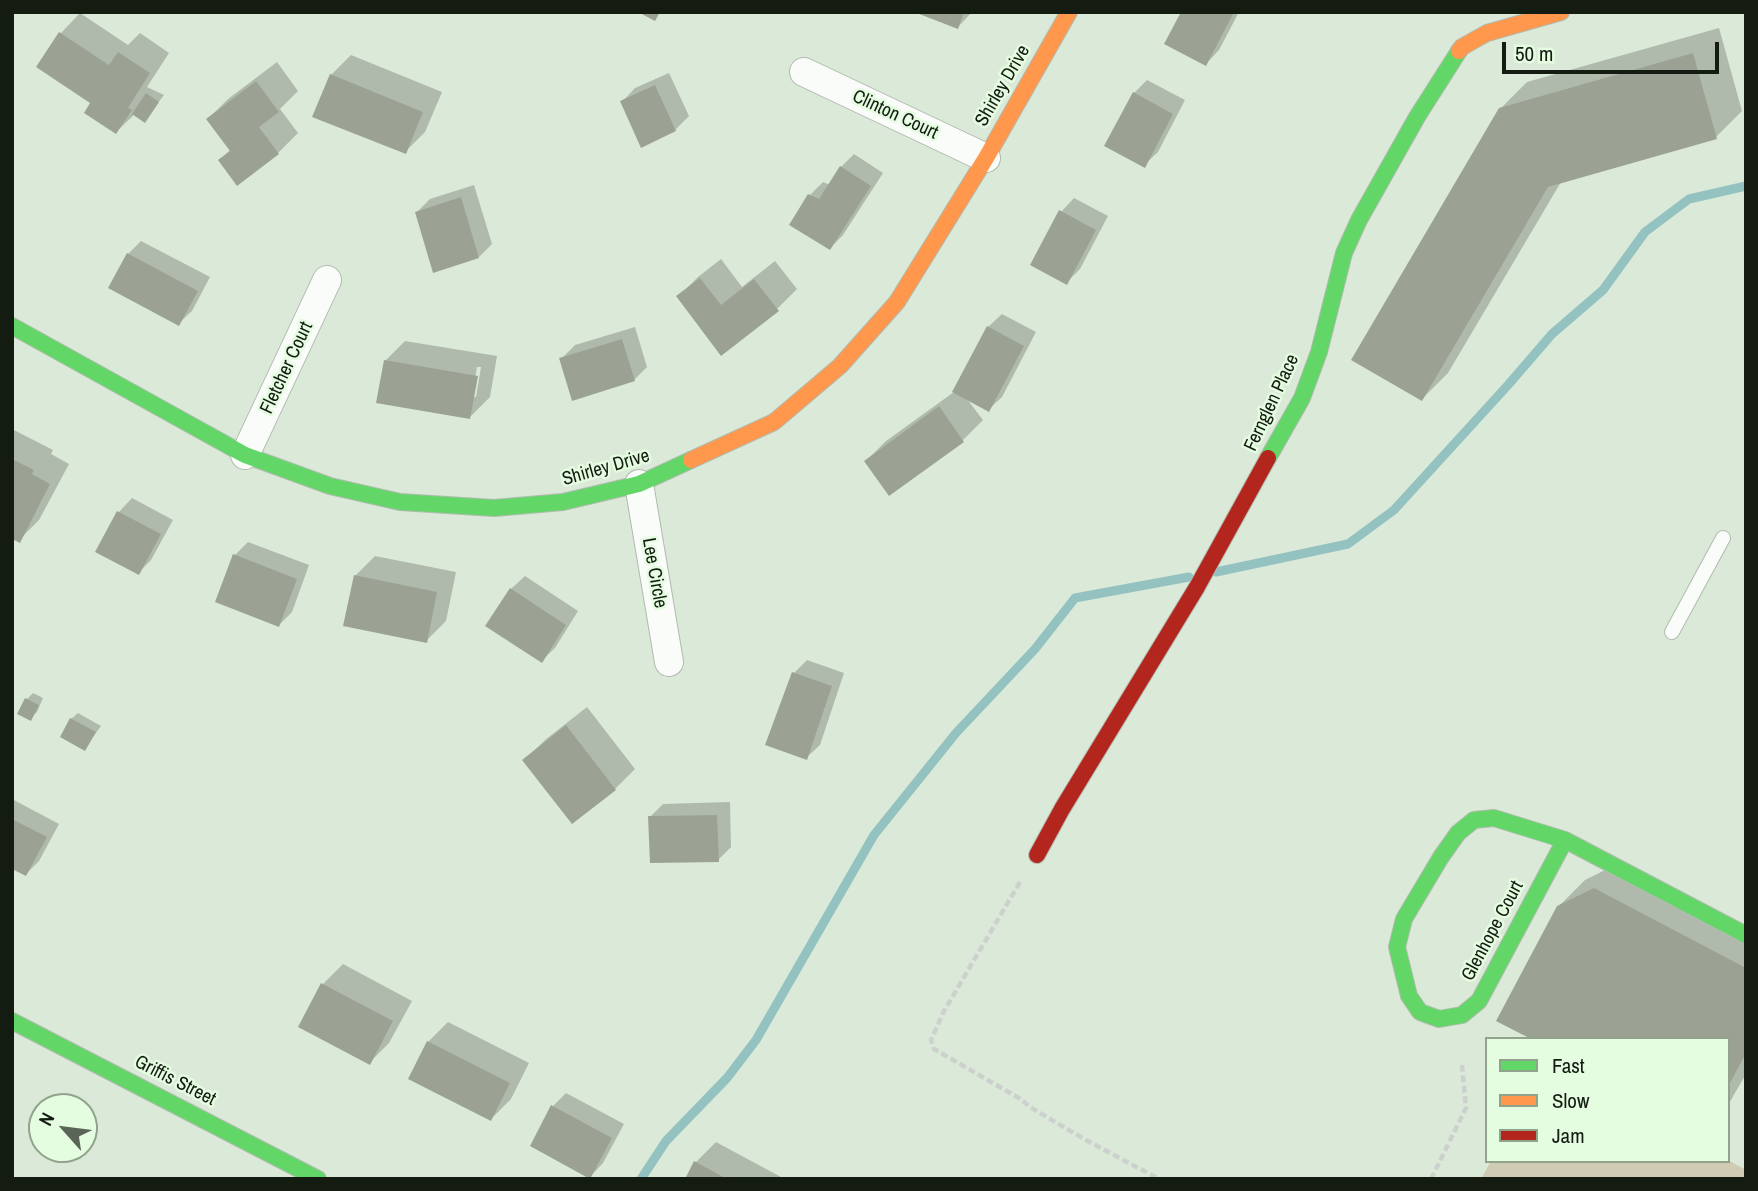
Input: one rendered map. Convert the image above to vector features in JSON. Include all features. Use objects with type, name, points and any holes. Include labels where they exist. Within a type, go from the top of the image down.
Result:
[{"type":"street","name":"Shirley Drive","points":[[12,326],[245,455],[330,486],[400,502],[494,508],[563,502],[639,484],[774,422],[841,366],[897,302],[986,158],[1069,12]]},
{"type":"street","name":"Fernglen Place","points":[[1037,855],[1062,809],[1197,587],[1297,409],[1319,352],[1344,253],[1372,196],[1428,99],[1462,47],[1487,33],[1561,12]]},
{"type":"street","name":"Clinton Court","points":[[804,72],[986,158]]},
{"type":"street","name":"Fletcher Court","points":[[245,455],[327,280]]},
{"type":"street","name":"Lee Circle","points":[[639,484],[669,662]]},
{"type":"street","name":"Glenhope Court","points":[[1565,840],[1479,1001],[1462,1015],[1439,1018],[1420,1012],[1409,996],[1396,947],[1404,919],[1441,857],[1458,833],[1474,820],[1494,818],[1565,840],[1746,935]]},
{"type":"street","name":"Griffis Street","points":[[12,1021],[318,1179]]},
{"type":"lane","points":[[1672,632],[1723,538]]},
{"type":"path","points":[[1037,855],[944,1011],[931,1040],[934,1049],[1084,1139],[1159,1179]]},
{"type":"path","points":[[1431,1179],[1466,1108],[1462,1065]]},
{"type":"shaded area","points":[[1730,1161],[1746,1170],[1746,1179],[1481,1179],[1490,1163]]},
{"type":"building","points":[[638,12],[660,12],[655,21]]},
{"type":"building","points":[[914,12],[964,12],[958,29]]},
{"type":"building","points":[[1181,12],[1234,12],[1206,66],[1164,44]]},
{"type":"building","points":[[59,32],[109,65],[118,52],[150,73],[128,108],[132,110],[116,134],[84,113],[90,103],[36,67]]},
{"type":"building","points":[[1693,53],[1717,139],[1548,187],[1422,401],[1351,360],[1499,108]]},
{"type":"building","points":[[330,74],[423,112],[406,154],[312,117]]},
{"type":"building","points":[[256,81],[279,112],[259,127],[279,154],[237,186],[218,160],[230,151],[206,119]]},
{"type":"building","points":[[655,85],[676,131],[641,148],[620,101]]},
{"type":"building","points":[[1133,92],[1173,114],[1145,168],[1104,146]]},
{"type":"building","points":[[146,93],[159,102],[145,123],[132,114]]},
{"type":"building","points":[[840,166],[871,186],[830,250],[789,225],[808,194],[819,199]]},
{"type":"building","points":[[461,197],[479,258],[433,273],[415,212]]},
{"type":"building","points":[[1059,210],[1096,230],[1067,285],[1030,265]]},
{"type":"building","points":[[127,253],[198,291],[179,326],[108,288]]},
{"type":"building","points":[[700,278],[721,305],[754,279],[779,311],[721,356],[676,296]]},
{"type":"building","points":[[987,326],[1024,346],[989,412],[952,392]]},
{"type":"building","points":[[622,339],[635,381],[572,401],[559,358]]},
{"type":"building","points":[[384,360],[478,376],[470,419],[376,403]]},
{"type":"building","points":[[939,406],[964,442],[889,496],[864,461]]},
{"type":"building","points":[[12,459],[34,470],[32,474],[50,484],[20,543],[12,539]]},
{"type":"building","points":[[117,511],[161,534],[139,575],[95,552]]},
{"type":"building","points":[[233,554],[297,579],[279,627],[215,602]]},
{"type":"building","points":[[354,575],[437,592],[427,643],[343,626]]},
{"type":"building","points":[[510,588],[566,625],[542,663],[485,626]]},
{"type":"building","points":[[792,672],[832,686],[807,760],[765,745]]},
{"type":"building","points":[[25,698],[39,705],[31,721],[17,714]]},
{"type":"building","points":[[70,718],[96,732],[85,751],[60,737]]},
{"type":"building","points":[[566,725],[616,790],[572,824],[522,760]]},
{"type":"building","points":[[717,815],[719,862],[650,863],[648,816]]},
{"type":"building","points":[[12,819],[47,837],[26,876],[12,869]]},
{"type":"building","points":[[1594,888],[1746,968],[1746,1053],[1730,1083],[1730,1037],[1527,1037],[1496,1021],[1557,906]]},
{"type":"building","points":[[321,983],[393,1021],[370,1065],[298,1027]]},
{"type":"building","points":[[427,1041],[510,1083],[491,1121],[408,1079]]},
{"type":"building","points":[[551,1105],[612,1138],[590,1179],[530,1146]]},
{"type":"building","points":[[694,1161],[727,1179],[685,1179]]},
{"type":"waterway","points":[[1216,572],[1348,544],[1394,510],[1552,334],[1603,290],[1645,232],[1689,199],[1746,186]]},
{"type":"waterway","points":[[641,1179],[666,1141],[727,1078],[756,1040],[874,835],[956,733],[1035,649],[1075,598],[1189,577]]},
{"type":"traffic: fast","points":[[1268,458],[1302,398],[1319,352],[1344,253],[1359,220],[1417,117],[1459,51]]},
{"type":"traffic: fast","points":[[12,326],[245,455],[330,486],[400,502],[494,508],[563,502],[639,484],[691,460]]},
{"type":"traffic: fast","points":[[1565,840],[1479,1001],[1462,1015],[1439,1019],[1420,1012],[1409,996],[1397,947],[1404,919],[1441,857],[1458,833],[1474,820],[1494,818],[1565,840],[1746,935]]},
{"type":"traffic: fast","points":[[12,1021],[318,1179]]},
{"type":"traffic: slow","points":[[691,460],[774,422],[840,366],[897,302],[986,158],[1069,12]]},
{"type":"traffic: slow","points":[[1459,51],[1487,33],[1561,12]]},
{"type":"traffic: jam","points":[[1037,855],[1062,809],[1197,587],[1268,458]]}]
